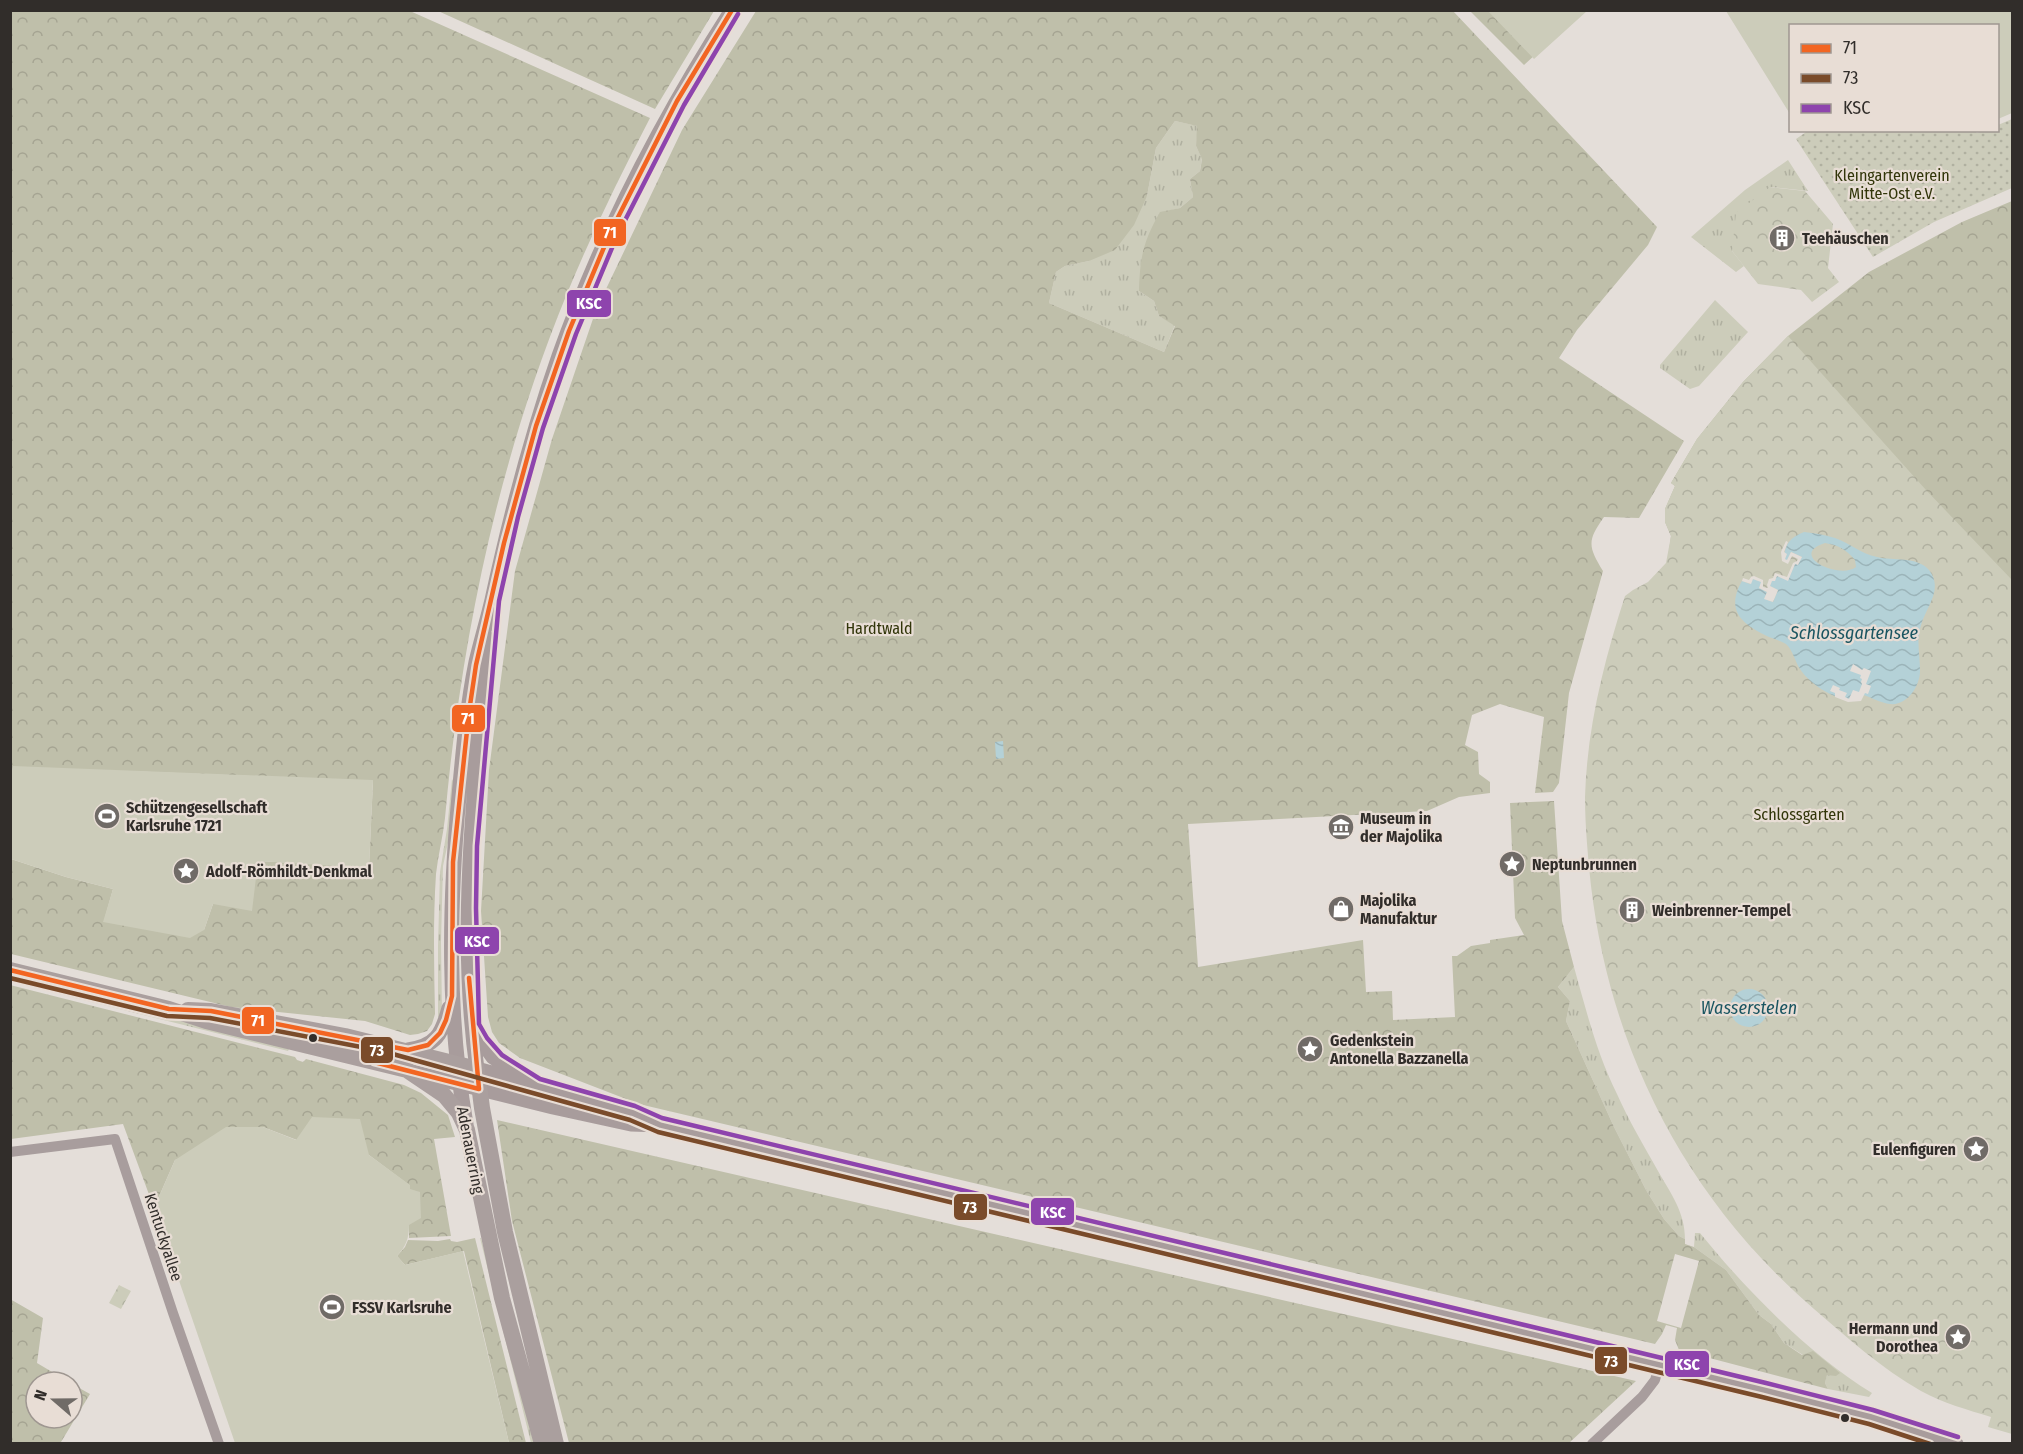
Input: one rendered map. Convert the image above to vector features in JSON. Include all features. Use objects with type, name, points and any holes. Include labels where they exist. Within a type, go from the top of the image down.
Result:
[{"type":"main road","name":"Adenauerring","points":[[542,1443],[502,1298],[467,1130],[457,1063],[452,996],[453,862],[461,770],[476,665],[511,515],[527,454],[559,356],[580,300],[653,146],[687,83],[732,10]]},
{"type":"main road","name":"Adenauerring","points":[[492,600],[470,846],[468,965],[472,1026],[479,1089],[505,1232],[556,1443]]},
{"type":"main road","points":[[10,970],[479,1089],[631,1124],[660,1125]]},
{"type":"main road","points":[[408,1050],[428,1045],[440,1034],[452,996]]},
{"type":"main road","points":[[170,1009],[211,1011],[408,1050],[633,1113],[660,1125],[1871,1417],[1956,1443]]},
{"type":"main road","points":[[472,1026],[493,1057],[537,1086]]},
{"type":"main road","points":[[407,1070],[442,1093],[454,1107],[467,1130]]},
{"type":"street","name":"Kentuckyallee","points":[[10,1152],[115,1139],[219,1443]]},
{"type":"street","points":[[1592,1443],[1642,1397],[1655,1380],[1659,1366]]},
{"type":"green space","points":[[714,10],[655,109],[438,11]]},
{"type":"green space","points":[[11,11],[410,11],[650,118],[585,251],[542,359],[502,487],[486,552],[461,684],[436,874],[435,1014],[427,1031],[410,1035],[365,1021],[231,1007],[11,954],[11,859],[113,889],[104,921],[204,930],[213,904],[258,861],[369,867],[373,781],[127,771],[11,811]]},
{"type":"green space","name":"Hardtwald","points":[[756,11],[1453,11],[1657,227],[1648,245],[1577,330],[1559,358],[1684,441],[1639,518],[1604,517],[1592,538],[1594,555],[1603,571],[1569,693],[1559,783],[1553,792],[1535,793],[1544,717],[1500,704],[1472,715],[1465,745],[1478,752],[1479,774],[1490,782],[1490,793],[1459,797],[1427,811],[1188,824],[1198,967],[1363,940],[1366,992],[1392,991],[1393,1020],[1455,1017],[1452,956],[1457,956],[1471,946],[1490,943],[1490,940],[1524,935],[1515,918],[1510,803],[1554,801],[1562,921],[1574,967],[1558,987],[1570,1001],[1566,1021],[1614,1127],[1646,1190],[1664,1219],[1679,1236],[1685,1239],[1685,1244],[1694,1247],[1726,1270],[1759,1315],[1771,1324],[1784,1343],[1802,1355],[1813,1351],[1840,1373],[1836,1376],[1827,1375],[1825,1383],[1828,1389],[1679,1350],[1675,1340],[1677,1328],[1666,1325],[1655,1344],[639,1104],[520,1058],[499,1043],[492,1032],[488,1017],[481,911],[489,770],[515,571],[552,439],[596,310],[682,130]],"holes":[[[1175,121],[1197,126],[1196,146],[1202,159],[1200,171],[1190,179],[1193,197],[1180,208],[1160,212],[1146,241],[1140,269],[1139,291],[1154,301],[1159,316],[1175,326],[1164,352],[1049,303],[1056,272],[1065,266],[1089,261],[1115,250],[1134,225],[1147,196],[1156,148]],[[1675,1254],[1699,1261],[1681,1328],[1657,1321]]]},
{"type":"green space","points":[[1470,11],[1495,11],[1536,54],[1524,65]]},
{"type":"green space","points":[[1488,11],[1587,11],[1534,59]]},
{"type":"green space","points":[[1726,11],[2012,11],[2012,113],[1999,119],[1999,24],[1789,24],[1789,112]]},
{"type":"green space","name":"Kleingartenverein Mitte-Ost e.V.","points":[[2012,119],[2012,188],[1934,222],[1873,257],[1796,139],[1806,132],[1999,132],[1999,125]]},
{"type":"green space","points":[[1175,121],[1198,126],[1196,146],[1202,158],[1200,171],[1190,179],[1193,197],[1180,208],[1160,213],[1139,291],[1154,301],[1159,316],[1175,325],[1164,352],[1049,303],[1056,272],[1065,266],[1089,261],[1147,196],[1156,148]]},
{"type":"green space","points":[[1788,160],[1808,191],[1770,187],[1732,251],[1744,266],[1736,272],[1691,237],[1745,190]]},
{"type":"green space","points":[[1770,187],[1805,191],[1833,224],[1828,268],[1839,282],[1812,302],[1801,290],[1758,284],[1732,251],[1736,213]]},
{"type":"green space","points":[[2012,201],[2012,684],[1669,551],[1671,536],[1665,522],[1665,509],[1675,486],[1671,483],[1697,439],[1743,382],[1788,336],[1869,272],[1962,222]]},
{"type":"green space","points":[[1715,300],[1748,332],[1699,386],[1690,389],[1660,368],[1660,365]]},
{"type":"green space","name":"Schlossgarten","points":[[1788,336],[1926,490],[2012,580],[2012,1434],[1988,1427],[1991,1417],[1929,1395],[1879,1363],[1814,1309],[1769,1266],[1728,1220],[1693,1171],[1662,1119],[1637,1064],[1616,1007],[1601,948],[1591,886],[1586,830],[1586,771],[1598,695],[1617,620],[1625,596],[1648,582],[1666,563],[1671,536],[1665,522],[1665,509],[1675,486],[1671,483],[1697,439],[1743,382]]},
{"type":"green space","name":"Schützengesellschaft Karlsruhe 1721","points":[[13,766],[373,780],[369,868],[258,861],[252,911],[213,904],[204,930],[190,938],[103,922],[113,889],[11,859],[10,777]]},
{"type":"green space","points":[[452,779],[454,783],[450,833],[443,866],[442,1013],[438,1018],[440,872]]},
{"type":"green space","points":[[1574,967],[1592,1032],[1610,1079],[1676,1204],[1683,1220],[1685,1239],[1679,1236],[1664,1219],[1646,1190],[1614,1127],[1566,1021],[1570,1001],[1558,987]]},
{"type":"green space","points":[[11,980],[289,1049],[288,1051],[11,982]]},
{"type":"green space","points":[[10,985],[295,1057],[303,1062],[306,1059],[404,1085],[421,1093],[448,1115],[455,1137],[434,1139],[451,1236],[409,1238],[409,1185],[369,1155],[297,1140],[263,1127],[175,1160],[154,1208],[123,1124],[11,1139]]},
{"type":"green space","name":"FSSV Karlsruhe","points":[[312,1117],[360,1119],[369,1155],[410,1185],[410,1189],[420,1192],[421,1218],[409,1225],[406,1242],[397,1256],[405,1265],[463,1251],[509,1443],[235,1443],[154,1208],[175,1160],[226,1127],[263,1127],[296,1140]]},
{"type":"green space","points":[[497,1120],[1636,1381],[1569,1443],[569,1443],[512,1221]]},
{"type":"green space","points":[[1695,1233],[1700,1233],[1758,1299],[1802,1341],[1872,1393],[1869,1397],[1828,1389],[1825,1383],[1827,1374],[1839,1373],[1784,1343],[1771,1324],[1759,1315],[1726,1270],[1694,1247]]},
{"type":"green space","points":[[475,1238],[526,1443],[509,1443],[464,1251],[405,1265],[397,1256],[408,1240],[450,1239],[457,1242]]},
{"type":"green space","points":[[481,1238],[537,1443],[531,1443]]},
{"type":"green space","points":[[119,1285],[131,1291],[121,1309],[109,1303]]},
{"type":"green space","points":[[10,1299],[43,1318],[37,1363],[49,1370],[24,1370],[24,1430],[68,1430],[62,1443],[11,1443]]},
{"type":"green space","points":[[84,1391],[90,1394],[84,1404]]},
{"type":"water","name":"Schlossgartensee","points":[[1804,532],[1831,537],[1871,556],[1911,561],[1929,570],[1935,584],[1932,598],[1923,618],[1918,642],[1920,671],[1918,683],[1902,702],[1890,704],[1864,695],[1847,699],[1829,693],[1805,676],[1786,644],[1751,627],[1739,615],[1735,601],[1742,581],[1750,584],[1753,579],[1762,582],[1759,588],[1767,592],[1765,599],[1773,602],[1778,590],[1770,586],[1772,580],[1777,576],[1788,580],[1795,564],[1802,557],[1791,552],[1787,561],[1784,559],[1787,545]],"holes":[[[1825,543],[1849,553],[1855,560],[1856,567],[1839,570],[1829,568],[1814,559],[1811,554],[1815,548]]]},
{"type":"water","points":[[1003,741],[1004,758],[996,759],[995,742]]},
{"type":"water","name":"Wasserstelen","points":[[1749,989],[1756,990],[1762,995],[1767,1001],[1767,1015],[1762,1021],[1756,1026],[1749,1027],[1742,1026],[1736,1021],[1731,1015],[1730,1008],[1731,1001],[1736,995],[1742,990]]},
{"type":"pier","points":[[1786,541],[1788,542],[1784,552],[1787,554],[1785,559],[1787,560],[1791,552],[1802,557],[1798,565],[1795,564],[1788,581],[1777,576],[1775,581],[1772,581],[1770,586],[1778,590],[1773,602],[1764,599],[1767,592],[1759,588],[1761,582],[1753,579],[1751,584],[1742,581],[1743,578],[1749,580],[1754,576],[1763,580],[1763,587],[1768,588],[1769,579],[1773,578],[1775,573],[1787,577],[1793,563],[1798,559],[1792,556],[1788,564],[1782,561],[1781,552]]},
{"type":"pier","points":[[1853,664],[1862,670],[1864,668],[1871,671],[1866,684],[1871,686],[1868,694],[1865,693],[1861,701],[1848,702],[1835,697],[1835,693],[1830,691],[1833,685],[1847,693],[1845,697],[1849,699],[1853,690],[1859,692],[1862,679],[1861,675],[1850,671]]},
{"type":"transit line","name":"71","points":[[10,970],[169,1009],[211,1011],[408,1050],[428,1045],[440,1033],[452,996],[453,862],[476,665],[504,543],[536,426],[569,331],[610,233],[677,101],[732,10]]},
{"type":"transit line","name":"KSC","points":[[738,14],[684,105],[617,236],[576,334],[543,428],[518,517],[499,601],[477,846],[479,1024],[487,1038],[502,1055],[540,1079],[635,1106],[662,1118],[1766,1383],[1873,1410],[1958,1437]]},
{"type":"transit line","name":"73","points":[[10,978],[167,1016],[210,1018],[382,1051],[630,1120],[658,1132],[1762,1397],[1869,1424],[1930,1444]]},
{"type":"transit line","name":"71","points":[[469,978],[479,1089]]},
{"type":"transit line","name":"71","points":[[374,1062],[479,1089]]},
{"type":"place","name":"Teehäuschen","points":[[1782,238]]},
{"type":"place","name":"Schützengesellschaft Karlsruhe 1721","points":[[107,816]]},
{"type":"place","name":"Museum in der Majolika","points":[[1341,827]]},
{"type":"place","name":"Neptunbrunnen","points":[[1512,864]]},
{"type":"place","name":"Adolf-Römhildt-Denkmal","points":[[186,871]]},
{"type":"place","name":"Majolika Manufaktur","points":[[1341,909]]},
{"type":"place","name":"Weinbrenner-Tempel","points":[[1632,910]]},
{"type":"place","name":"Gedenkstein Antonella Bazzanella","points":[[1310,1049]]},
{"type":"place","name":"Eulenfiguren","points":[[1976,1149]]},
{"type":"place","name":"FSSV Karlsruhe","points":[[332,1307]]},
{"type":"place","name":"Hermann und Dorothea","points":[[1958,1337]]}]
